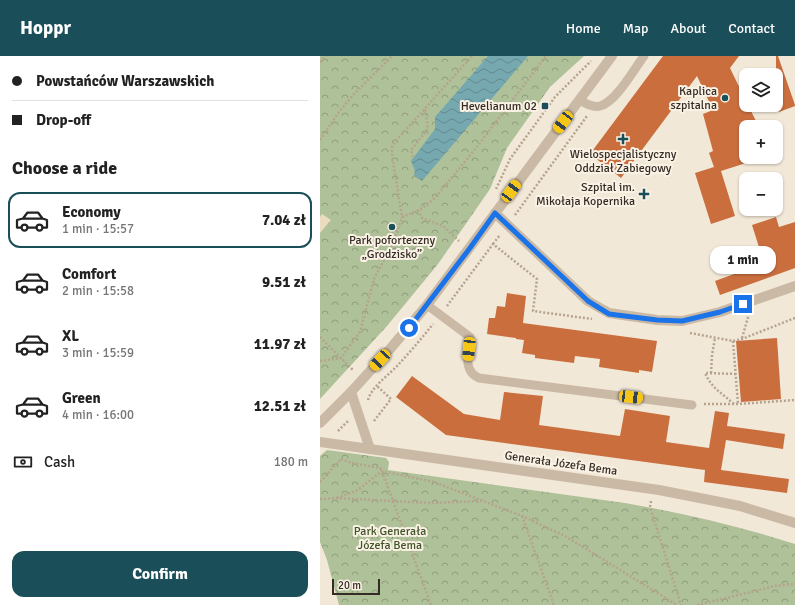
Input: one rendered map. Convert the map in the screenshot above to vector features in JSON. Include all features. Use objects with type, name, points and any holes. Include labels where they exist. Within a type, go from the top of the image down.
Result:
[{"type":"street","points":[[320,423],[351,392],[409,328],[612,56]]},
{"type":"street","points":[[495,213],[588,301],[609,314],[657,320],[682,321],[720,312],[795,286]]},
{"type":"street","points":[[351,392],[370,449]]},
{"type":"street","name":"Generała Józefa Bema","points":[[320,442],[652,489],[740,506],[795,523]]},
{"type":"lane","points":[[580,100],[591,106],[600,106],[610,102],[644,56]]},
{"type":"lane","points":[[427,305],[470,337],[468,361],[469,368],[471,374],[479,378],[692,404]]},
{"type":"path","points":[[320,62],[326,56]]},
{"type":"path","points":[[320,140],[339,112],[354,94],[392,56]]},
{"type":"path","points":[[320,361],[341,358],[360,332],[374,279],[394,241],[402,217],[392,147],[472,56]]},
{"type":"path","points":[[402,217],[418,210],[435,198],[480,143],[546,56]]},
{"type":"path","points":[[494,193],[510,158],[555,97],[593,59]]},
{"type":"path","points":[[367,402],[377,386],[398,365],[441,315],[588,115],[591,106]]},
{"type":"path","points":[[413,157],[411,150],[428,129],[425,108]]},
{"type":"path","points":[[418,210],[422,218],[443,226],[460,241]]},
{"type":"path","points":[[455,247],[464,235]]},
{"type":"path","points":[[493,244],[537,279],[533,311],[595,320]]},
{"type":"path","points":[[742,339],[754,300]]},
{"type":"path","points":[[683,332],[733,341],[742,339],[795,318]]},
{"type":"path","points":[[320,337],[354,370],[358,365]]},
{"type":"path","points":[[711,373],[715,338]]},
{"type":"path","points":[[733,341],[736,374],[736,404]]},
{"type":"path","points":[[736,374],[705,373],[715,390],[736,404]]},
{"type":"path","points":[[370,418],[372,423],[391,399],[377,386]]},
{"type":"path","points":[[692,404],[736,404],[795,400]]},
{"type":"path","points":[[334,457],[352,463],[380,468],[382,471],[434,482],[522,516],[565,536],[677,605]]},
{"type":"path","points":[[320,482],[341,459]]},
{"type":"path","points":[[338,498],[358,490],[382,471]]},
{"type":"path","points":[[382,471],[431,605]]},
{"type":"path","points":[[652,489],[650,507],[681,605]]},
{"type":"path","points":[[320,499],[338,498],[430,503],[483,501]]},
{"type":"path","points":[[522,516],[554,605]]},
{"type":"path","points":[[697,605],[775,586],[795,584]]},
{"type":"green space","name":"Park poforteczny „Grodzisko”","points":[[320,56],[584,56],[550,87],[507,148],[490,189],[438,264],[387,326],[320,399]]},
{"type":"green space","name":"Park Generała Józefa Bema","points":[[327,450],[386,458],[389,462],[388,470],[625,503],[690,516],[774,537],[795,544],[795,605],[339,605],[327,560],[320,542],[320,456]]},
{"type":"shaded area","points":[[322,214],[331,220],[320,233],[320,217]]},
{"type":"water","points":[[488,56],[528,56],[422,181],[417,177],[416,178],[411,161],[435,129],[435,117]]},
{"type":"building","points":[[663,56],[739,56],[730,68],[739,87],[739,112],[752,112],[756,120],[739,120],[739,164],[743,164],[721,171],[735,216],[711,224],[695,173],[714,167],[709,153],[713,151],[703,114],[713,110],[697,76],[621,178],[590,154]]},
{"type":"building","points":[[776,56],[778,56],[782,68],[776,68]]},
{"type":"building","points":[[783,70],[795,105],[783,110]]},
{"type":"building","points":[[776,217],[779,227],[795,222],[795,268],[720,295],[715,281],[764,263],[752,225]]},
{"type":"building","points":[[507,293],[526,296],[523,323],[657,341],[652,372],[639,370],[639,373],[599,367],[600,359],[575,356],[574,363],[535,358],[535,355],[522,353],[524,340],[487,334],[489,318],[495,318],[497,306],[505,307]]},
{"type":"building","points":[[777,338],[781,399],[741,402],[736,341]]},
{"type":"building","points":[[412,376],[464,414],[500,420],[504,392],[543,396],[539,425],[620,436],[625,409],[670,416],[666,442],[709,448],[715,411],[729,413],[727,426],[785,434],[783,449],[726,440],[721,470],[789,479],[787,493],[704,482],[705,470],[446,435],[396,397]]},
{"type":"place","name":"Kaplica szpitalna","points":[[725,98]]},
{"type":"place","name":"Hevelianum 02","points":[[545,106]]},
{"type":"place","name":"Wielospecjalistyczny Oddział Zabiegowy","points":[[623,139]]},
{"type":"place","name":"Szpital im. Mikołaja Kopernika","points":[[644,194]]},
{"type":"place","name":"Park poforteczny „Grodzisko”","points":[[392,227]]},
{"type":"route","points":[[409,328],[495,213],[588,301],[609,314],[657,320],[682,321],[720,312],[743,304]]}]
